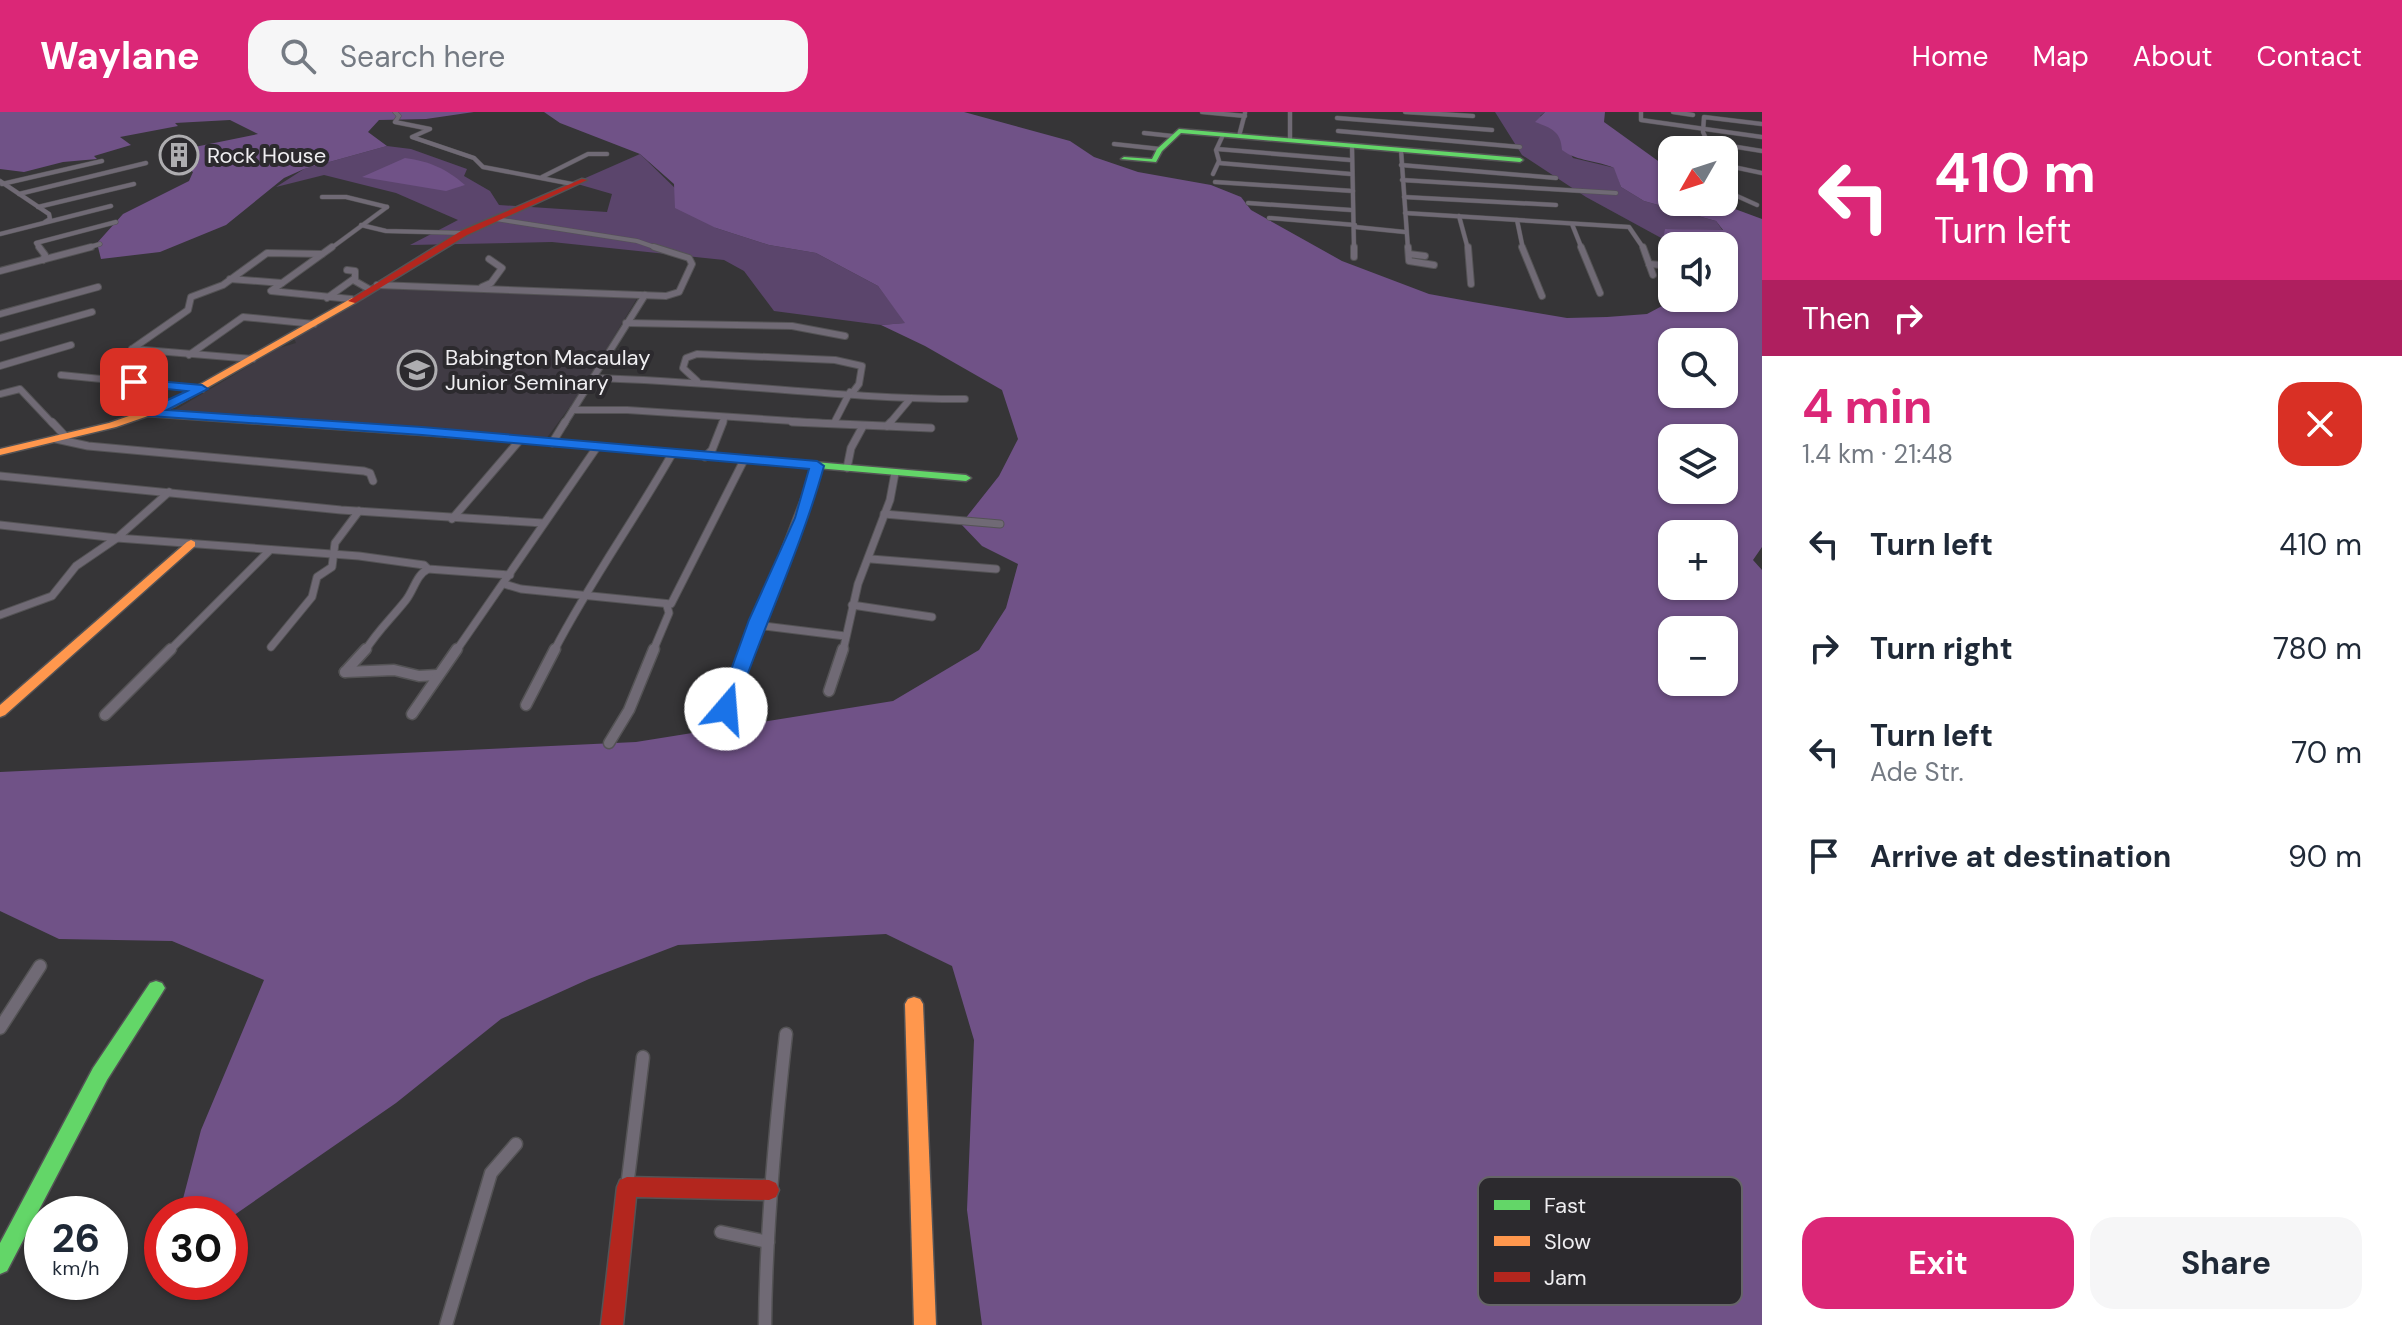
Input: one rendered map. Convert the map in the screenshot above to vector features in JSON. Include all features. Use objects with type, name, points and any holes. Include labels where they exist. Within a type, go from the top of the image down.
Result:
[{"type":"street","points":[[395,112],[399,116],[395,122],[430,129],[412,137],[474,158],[486,168],[578,182]]},
{"type":"street","points":[[1202,112],[1245,114],[1239,136]]},
{"type":"street","points":[[1290,112],[1290,140]]},
{"type":"street","points":[[1405,112],[1473,116]]},
{"type":"street","points":[[1641,112],[1641,120],[1762,137]]},
{"type":"street","points":[[1673,112],[1693,115]]},
{"type":"street","points":[[1723,119],[1726,112]]},
{"type":"street","points":[[1354,257],[1351,153],[1337,138],[1337,115],[1492,130]]},
{"type":"street","points":[[1704,136],[1704,117],[1762,124]]},
{"type":"street","points":[[1124,159],[1152,162],[1177,131],[1196,128],[1220,142],[1401,158],[1556,178]]},
{"type":"street","points":[[1144,133],[1172,136]]},
{"type":"street","points":[[1220,142],[1239,136],[1290,140],[1337,138],[1520,153]]},
{"type":"street","points":[[1213,174],[1219,163],[1220,142]]},
{"type":"street","points":[[1114,144],[1160,149]]},
{"type":"street","points":[[1738,147],[1762,151]]},
{"type":"street","points":[[1401,158],[1520,153]]},
{"type":"street","points":[[542,177],[588,154],[607,154]]},
{"type":"street","points":[[1401,158],[1410,262],[1434,265]]},
{"type":"street","points":[[1,182],[102,161]]},
{"type":"street","points":[[19,194],[146,163]]},
{"type":"street","points":[[1219,163],[1351,174]]},
{"type":"street","points":[[1738,168],[1762,173]]},
{"type":"street","points":[[1402,180],[1616,193]]},
{"type":"street","points":[[1,182],[51,216],[45,222]]},
{"type":"street","points":[[322,197],[346,197],[387,207],[271,292],[339,300],[373,287],[464,233],[578,182]]},
{"type":"street","points":[[1215,182],[1353,191]]},
{"type":"street","points":[[38,207],[134,184]]},
{"type":"street","points":[[1738,196],[1757,205]]},
{"type":"street","points":[[1404,197],[1556,205]]},
{"type":"street","points":[[1248,203],[1351,210]]},
{"type":"street","points":[[0,234],[111,206]]},
{"type":"street","points":[[1405,213],[1631,227],[1653,275]]},
{"type":"street","points":[[1459,216],[1468,246],[1471,284]]},
{"type":"street","points":[[1269,218],[1405,232]]},
{"type":"street","points":[[355,278],[373,287],[677,294],[691,261],[637,241],[496,219]]},
{"type":"street","points":[[1517,220],[1524,256],[1542,296]]},
{"type":"street","points":[[43,260],[45,255],[36,243],[116,222]]},
{"type":"street","points":[[1572,224],[1600,293]]},
{"type":"street","points":[[361,225],[386,231],[464,233]]},
{"type":"street","points":[[0,271],[100,244]]},
{"type":"street","points":[[253,359],[132,348],[188,310],[191,297],[230,279],[267,253],[322,254]]},
{"type":"street","points":[[1409,254],[1425,256]]},
{"type":"street","points":[[479,288],[491,283],[502,268],[489,259]]},
{"type":"street","points":[[1649,264],[1658,265]]},
{"type":"street","points":[[0,452],[150,413],[202,389],[314,324],[339,300],[355,278],[355,271],[347,270]]},
{"type":"street","points":[[230,279],[282,283]]},
{"type":"street","points":[[0,314],[98,287]]},
{"type":"street","points":[[552,443],[645,295]]},
{"type":"street","points":[[0,338],[92,312]]},
{"type":"street","points":[[189,355],[243,317],[314,324]]},
{"type":"street","points":[[626,323],[792,326],[845,336]]},
{"type":"street","points":[[0,366],[71,345]]},
{"type":"street","points":[[697,381],[683,368],[686,358],[697,354],[835,360],[862,366],[859,384],[834,423]]},
{"type":"street","points":[[61,375],[202,389]]},
{"type":"street","points":[[594,378],[697,381],[910,399],[965,399]]},
{"type":"street","points":[[0,394],[20,389],[61,438],[75,445],[364,471],[370,473],[373,481]]},
{"type":"street","points":[[887,426],[909,404],[910,399]]},
{"type":"street","points":[[573,410],[627,410],[724,419],[931,428]]},
{"type":"street","points":[[150,413],[966,478]]},
{"type":"street","points":[[705,457],[712,450],[724,419]]},
{"type":"street","points":[[847,468],[851,448],[863,426]]},
{"type":"street","points":[[452,519],[519,441]]},
{"type":"street","points":[[412,714],[597,447]]},
{"type":"street","points":[[526,705],[583,595],[624,537],[672,454]]},
{"type":"street","points":[[667,606],[680,593],[712,522],[726,504],[744,460]]},
{"type":"street","points":[[726,709],[756,625],[802,518],[817,466]]},
{"type":"street","points":[[829,691],[852,605],[871,559],[895,473]]},
{"type":"street","points":[[0,476],[359,511],[543,523]]},
{"type":"street","points":[[0,615],[52,596],[76,566],[117,538],[169,492]]},
{"type":"street","points":[[271,647],[279,631],[310,601],[318,586],[317,577],[332,567],[339,535],[359,511]]},
{"type":"street","points":[[884,514],[1000,524]]},
{"type":"street","points":[[0,527],[368,556],[424,565],[428,569]]},
{"type":"street","points":[[0,712],[191,544]]},
{"type":"street","points":[[105,715],[270,550]]},
{"type":"street","points":[[871,559],[996,569]]},
{"type":"street","points":[[437,675],[419,676],[394,670],[345,672],[361,657],[385,620],[406,600],[422,572],[428,569],[510,575]]},
{"type":"street","points":[[504,584],[665,602],[669,613],[640,684],[609,743]]},
{"type":"street","points":[[852,605],[932,617]]},
{"type":"street","points":[[756,625],[845,636]]},
{"type":"street","points":[[0,1028],[40,966]]},
{"type":"street","points":[[0,1264],[100,1074],[156,988]]},
{"type":"street","points":[[914,1004],[925,1325]]},
{"type":"street","points":[[765,1325],[772,1213],[769,1190],[786,1034]]},
{"type":"street","points":[[612,1325],[643,1057]]},
{"type":"street","points":[[446,1325],[491,1173],[516,1144]]},
{"type":"street","points":[[627,1187],[769,1190]]},
{"type":"street","points":[[721,1232],[768,1242]]},
{"type":"shaded area","points":[[0,112],[474,112],[426,119],[379,120],[368,132],[387,146],[304,169],[284,178],[226,225],[160,252],[101,259],[97,243],[123,214],[189,181],[193,172],[179,163],[175,151],[258,134],[230,120],[175,123],[178,126],[120,137],[131,145],[94,156],[97,159],[63,162],[24,172],[0,169]]},
{"type":"shaded area","points":[[544,112],[964,112],[1070,141],[1094,157],[1138,172],[1211,185],[1241,197],[1251,210],[1342,261],[1429,294],[1567,318],[1647,314],[1658,308],[1658,312],[1738,312],[1738,232],[1664,232],[1665,229],[1723,230],[1716,221],[1698,216],[1738,216],[1738,210],[1762,219],[1762,547],[1753,560],[1762,570],[1762,1325],[982,1325],[967,1210],[974,1040],[952,966],[886,934],[678,945],[589,979],[501,1019],[396,1103],[248,1206],[248,1196],[184,1196],[201,1130],[264,980],[172,941],[59,939],[0,911],[0,772],[636,742],[893,701],[979,650],[1006,608],[1018,564],[982,546],[961,524],[999,476],[1018,439],[1002,390],[881,325],[905,323],[878,286],[816,253],[769,245],[716,228],[675,208],[674,184],[640,154],[560,123]]},
{"type":"shaded area","points":[[1495,112],[1545,112],[1540,116],[1556,130],[1573,158],[1615,168],[1621,187],[1644,201],[1658,205],[1658,216],[1698,216],[1716,221],[1723,231],[1666,229],[1665,232],[1658,232],[1658,236],[1586,197],[1522,155]]},
{"type":"shaded area","points":[[1545,112],[1605,112],[1604,122],[1658,161],[1658,205],[1644,201],[1621,187],[1614,168],[1574,157],[1562,150],[1560,138],[1554,131],[1535,122]]},
{"type":"shaded area","points":[[387,146],[411,149],[467,169],[464,176],[490,191],[499,205],[607,212],[612,194],[574,183],[640,154],[716,228],[769,245],[816,253],[878,286],[906,323],[881,325],[774,311],[744,271],[724,260],[552,242],[410,245],[458,220],[396,193],[324,175],[276,187],[304,169]]},
{"type":"shaded area","points":[[405,158],[437,167],[465,185],[446,191],[362,177]]},
{"type":"shaded area","name":"Babington Macaulay Junior Seminary","points":[[377,286],[639,295],[580,393],[546,439],[175,410],[279,348],[296,343],[294,338]]},
{"type":"traffic: fast","points":[[1124,159],[1154,161],[1159,150],[1179,131],[1520,160]]},
{"type":"traffic: fast","points":[[522,440],[966,478]]},
{"type":"traffic: fast","points":[[0,1264],[100,1074],[156,988]]},
{"type":"traffic: slow","points":[[0,452],[112,425],[172,404],[352,301]]},
{"type":"traffic: slow","points":[[150,413],[522,440]]},
{"type":"traffic: slow","points":[[0,712],[191,544]]},
{"type":"traffic: slow","points":[[914,1004],[925,1325]]},
{"type":"traffic: jam","points":[[352,301],[464,233],[584,180]]},
{"type":"traffic: jam","points":[[612,1325],[627,1187],[769,1190]]},
{"type":"place","name":"Rock House","points":[[179,155]]},
{"type":"place","name":"Babington Macaulay Junior Seminary","points":[[417,370]]},
{"type":"route","points":[[134,382],[202,389],[150,413],[422,431],[817,466],[802,518],[757,620],[726,709]]}]
